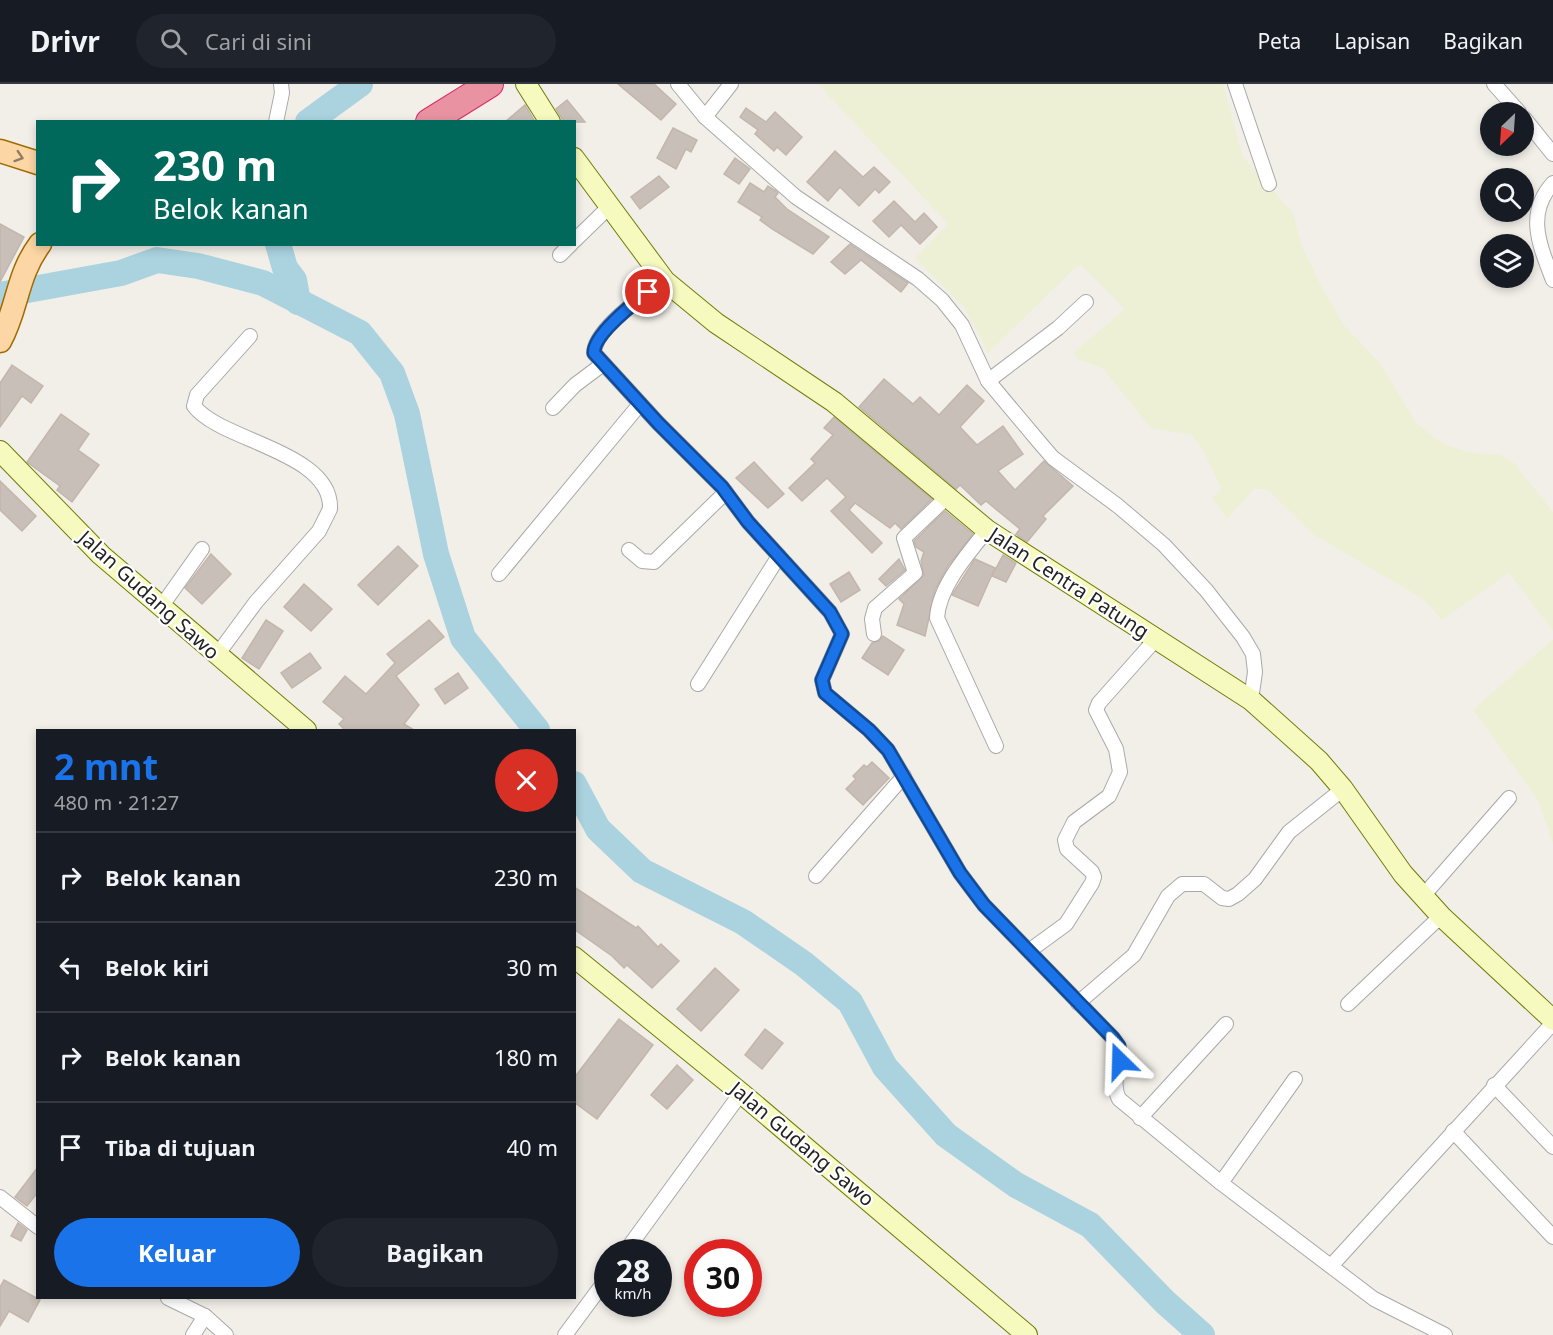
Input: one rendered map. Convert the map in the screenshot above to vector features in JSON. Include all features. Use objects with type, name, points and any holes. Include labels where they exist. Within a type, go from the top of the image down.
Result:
[{"type":"highway","points":[[432,120],[490,84]]},
{"type":"main road","points":[[0,151],[36,163]]},
{"type":"main road","points":[[0,341],[13,309],[19,280],[39,246]]},
{"type":"street","points":[[276,120],[282,93],[281,84]]},
{"type":"street","points":[[526,84],[549,120]]},
{"type":"street","points":[[678,84],[705,117],[796,197],[918,279],[942,300],[962,325],[988,381],[1053,458],[1118,506],[1164,545],[1206,590],[1253,654],[1255,672],[1251,700]]},
{"type":"street","points":[[705,117],[731,84]]},
{"type":"street","points":[[1235,84],[1269,184]]},
{"type":"street","points":[[1494,84],[1510,102]]},
{"type":"street","points":[[1534,130],[1553,154]]},
{"type":"street","name":"Jalan Centra Patung","points":[[576,161],[665,281],[724,329],[834,402],[987,530],[1251,700],[1319,761],[1343,789],[1403,874],[1441,916],[1553,1022]]},
{"type":"street","points":[[1553,183],[1541,199],[1536,215],[1536,233],[1553,280]]},
{"type":"street","points":[[576,239],[610,206]]},
{"type":"street","points":[[560,255],[569,246]]},
{"type":"street","points":[[665,281],[632,304],[596,341],[594,353],[726,492],[779,556],[830,612],[842,634],[822,680],[825,693],[869,730],[888,750],[960,873],[984,905],[1119,1046],[1120,1061],[1114,1089],[1119,1099],[1221,1183],[1374,1299],[1445,1335]]},
{"type":"street","points":[[988,381],[1058,328],[1086,302]]},
{"type":"street","points":[[217,655],[256,602],[319,531],[330,509],[324,487],[295,461],[214,422],[194,406],[197,395],[250,336]]},
{"type":"street","points":[[553,408],[574,385],[603,364]]},
{"type":"street","points":[[499,574],[640,404]]},
{"type":"street","name":"Jalan Gudang Sawo","points":[[0,451],[101,555],[305,729]]},
{"type":"street","points":[[629,550],[642,561],[654,562],[726,492]]},
{"type":"street","points":[[874,634],[872,619],[875,608],[915,572],[904,538],[946,498]]},
{"type":"street","points":[[987,530],[949,585],[938,606],[937,618],[996,746]]},
{"type":"street","points":[[161,607],[202,549]]},
{"type":"street","points":[[698,684],[779,556]]},
{"type":"street","points":[[1029,951],[1066,924],[1092,884],[1094,877],[1092,872],[1067,849],[1065,840],[1074,822],[1109,796],[1120,772],[1116,748],[1096,710],[1099,703],[1155,640]]},
{"type":"street","points":[[816,876],[904,776]]},
{"type":"street","points":[[1078,1004],[1134,955],[1168,896],[1182,884],[1204,884],[1222,898],[1229,899],[1238,894],[1255,879],[1289,832],[1343,789]]},
{"type":"street","points":[[1423,896],[1509,798]]},
{"type":"street","points":[[1348,1004],[1441,916]]},
{"type":"street","name":"Jalan Gudang Sawo","points":[[576,959],[741,1093],[1027,1335]]},
{"type":"street","points":[[1331,1266],[1553,1022]]},
{"type":"street","points":[[1140,1118],[1226,1024]]},
{"type":"street","points":[[1221,1183],[1295,1079]]},
{"type":"street","points":[[1494,1085],[1553,1147]]},
{"type":"street","points":[[634,1239],[741,1093]]},
{"type":"street","points":[[1453,1131],[1553,1237]]},
{"type":"street","points":[[0,1197],[36,1225]]},
{"type":"street","points":[[565,1335],[594,1296]]},
{"type":"street","points":[[170,1299],[205,1316],[226,1335]]},
{"type":"street","points":[[193,1335],[205,1316]]},
{"type":"green space","points":[[818,84],[1223,84],[1243,157],[1293,213],[1302,246],[1322,288],[1344,325],[1380,363],[1417,424],[1442,443],[1467,452],[1500,455],[1514,463],[1553,512],[1553,631],[1509,573],[1442,620],[1427,603],[1410,591],[1314,535],[1267,489],[1254,489],[1227,519],[1212,498],[1221,489],[1216,477],[1202,448],[1191,435],[1151,428],[1102,368],[1077,359],[1074,352],[1125,309],[1081,265],[1076,267],[988,353],[964,307],[915,258],[948,224]]},
{"type":"green space","points":[[1553,639],[1553,844],[1538,800],[1473,710]]},
{"type":"building","points":[[618,84],[654,84],[676,104],[661,120]]},
{"type":"building","points":[[567,100],[585,122],[563,120],[556,109]]},
{"type":"building","points":[[525,105],[534,120],[507,120]]},
{"type":"building","points":[[746,108],[766,122],[775,112],[802,137],[786,155],[777,147],[774,151],[755,134],[758,130],[740,117]]},
{"type":"building","points":[[673,128],[697,140],[691,152],[686,149],[676,169],[657,158]]},
{"type":"building","points":[[835,151],[863,177],[874,167],[890,182],[879,193],[875,189],[859,206],[840,187],[828,201],[807,182]]},
{"type":"building","points":[[735,158],[750,169],[739,184],[724,174]]},
{"type":"building","points":[[659,176],[669,187],[640,209],[631,197]]},
{"type":"building","points":[[750,183],[764,192],[768,186],[776,191],[778,193],[775,197],[787,209],[829,237],[813,254],[772,229],[760,220],[762,217],[738,202]]},
{"type":"building","points":[[894,201],[915,222],[924,213],[937,227],[920,244],[901,225],[889,237],[873,221]]},
{"type":"building","points":[[0,224],[24,237],[0,282]]},
{"type":"building","points":[[850,244],[908,283],[901,292],[861,260],[845,274],[831,262]]},
{"type":"building","points":[[12,365],[43,386],[31,403],[22,396],[0,427],[0,383]]},
{"type":"building","points":[[884,379],[913,404],[920,397],[939,415],[967,385],[984,401],[960,427],[977,445],[1003,426],[1023,454],[998,471],[1015,490],[1044,461],[1073,486],[1043,516],[1046,519],[1027,542],[1016,534],[1020,529],[986,501],[981,505],[960,485],[956,489],[859,407]]},
{"type":"building","points":[[61,414],[89,434],[78,450],[99,465],[72,502],[57,490],[60,486],[27,462]]},
{"type":"building","points":[[834,417],[932,499],[901,529],[895,523],[890,528],[855,503],[849,510],[882,543],[872,553],[831,511],[846,497],[827,478],[802,501],[789,488],[815,463],[811,459],[833,435],[824,428]]},
{"type":"building","points":[[754,462],[784,494],[768,508],[736,478]]},
{"type":"building","points":[[0,481],[36,516],[22,531],[0,510]]},
{"type":"building","points":[[945,511],[973,534],[948,566],[935,590],[925,636],[897,625],[904,604],[899,599],[924,575],[921,561],[924,552],[916,547],[914,541]]},
{"type":"building","points":[[398,546],[418,566],[378,605],[358,585]]},
{"type":"building","points":[[211,554],[231,574],[202,604],[185,588]]},
{"type":"building","points":[[1003,555],[1016,563],[1006,582],[992,576]]},
{"type":"building","points":[[899,559],[905,570],[886,586],[879,579]]},
{"type":"building","points":[[975,559],[995,568],[978,606],[952,595]]},
{"type":"building","points":[[849,572],[860,590],[841,602],[830,584]]},
{"type":"building","points":[[304,584],[332,609],[311,631],[284,607]]},
{"type":"building","points":[[266,620],[283,631],[259,669],[242,658]]},
{"type":"building","points":[[429,620],[444,637],[396,676],[419,705],[404,724],[412,729],[344,729],[339,724],[344,719],[323,702],[345,676],[366,694],[395,663],[387,654]]},
{"type":"building","points":[[883,636],[904,650],[888,675],[862,658],[872,643],[879,641]]},
{"type":"building","points":[[310,653],[321,668],[292,688],[281,673]]},
{"type":"building","points":[[458,673],[468,688],[445,704],[435,689]]},
{"type":"building","points":[[872,762],[889,778],[863,805],[846,789],[856,779],[853,776],[864,765],[867,767]]},
{"type":"building","points":[[576,888],[636,928],[638,926],[658,947],[661,944],[679,961],[652,988],[627,965],[624,968],[612,956],[576,930]]},
{"type":"building","points":[[715,968],[739,990],[701,1031],[677,1009]]},
{"type":"building","points":[[619,1019],[653,1045],[597,1119],[576,1103],[576,1075]]},
{"type":"building","points":[[765,1029],[783,1043],[762,1069],[745,1055]]},
{"type":"building","points":[[677,1065],[693,1080],[667,1109],[651,1095]]},
{"type":"building","points":[[36,1170],[36,1195],[27,1206],[15,1197]]},
{"type":"building","points":[[18,1223],[27,1230],[21,1241],[11,1236]]},
{"type":"building","points":[[4,1280],[40,1300],[28,1322],[9,1311],[0,1326],[0,1287]]},
{"type":"waterway","points":[[311,120],[360,84]]},
{"type":"waterway","points":[[279,246],[285,268],[294,280],[298,302]]},
{"type":"waterway","points":[[0,295],[121,273],[157,260],[198,266],[263,283],[360,333],[392,373],[407,414],[436,554],[463,638],[536,729]]},
{"type":"waterway","points":[[576,788],[598,829],[642,871],[743,922],[804,964],[850,1002],[885,1067],[946,1135],[1016,1185],[1090,1225],[1165,1302],[1202,1335]]},
{"type":"route","points":[[648,292],[632,304],[596,341],[594,353],[658,423],[722,487],[748,522],[830,612],[842,634],[822,680],[825,693],[869,730],[888,750],[960,873],[984,905],[1113,1038],[1119,1046],[1120,1061]]}]
